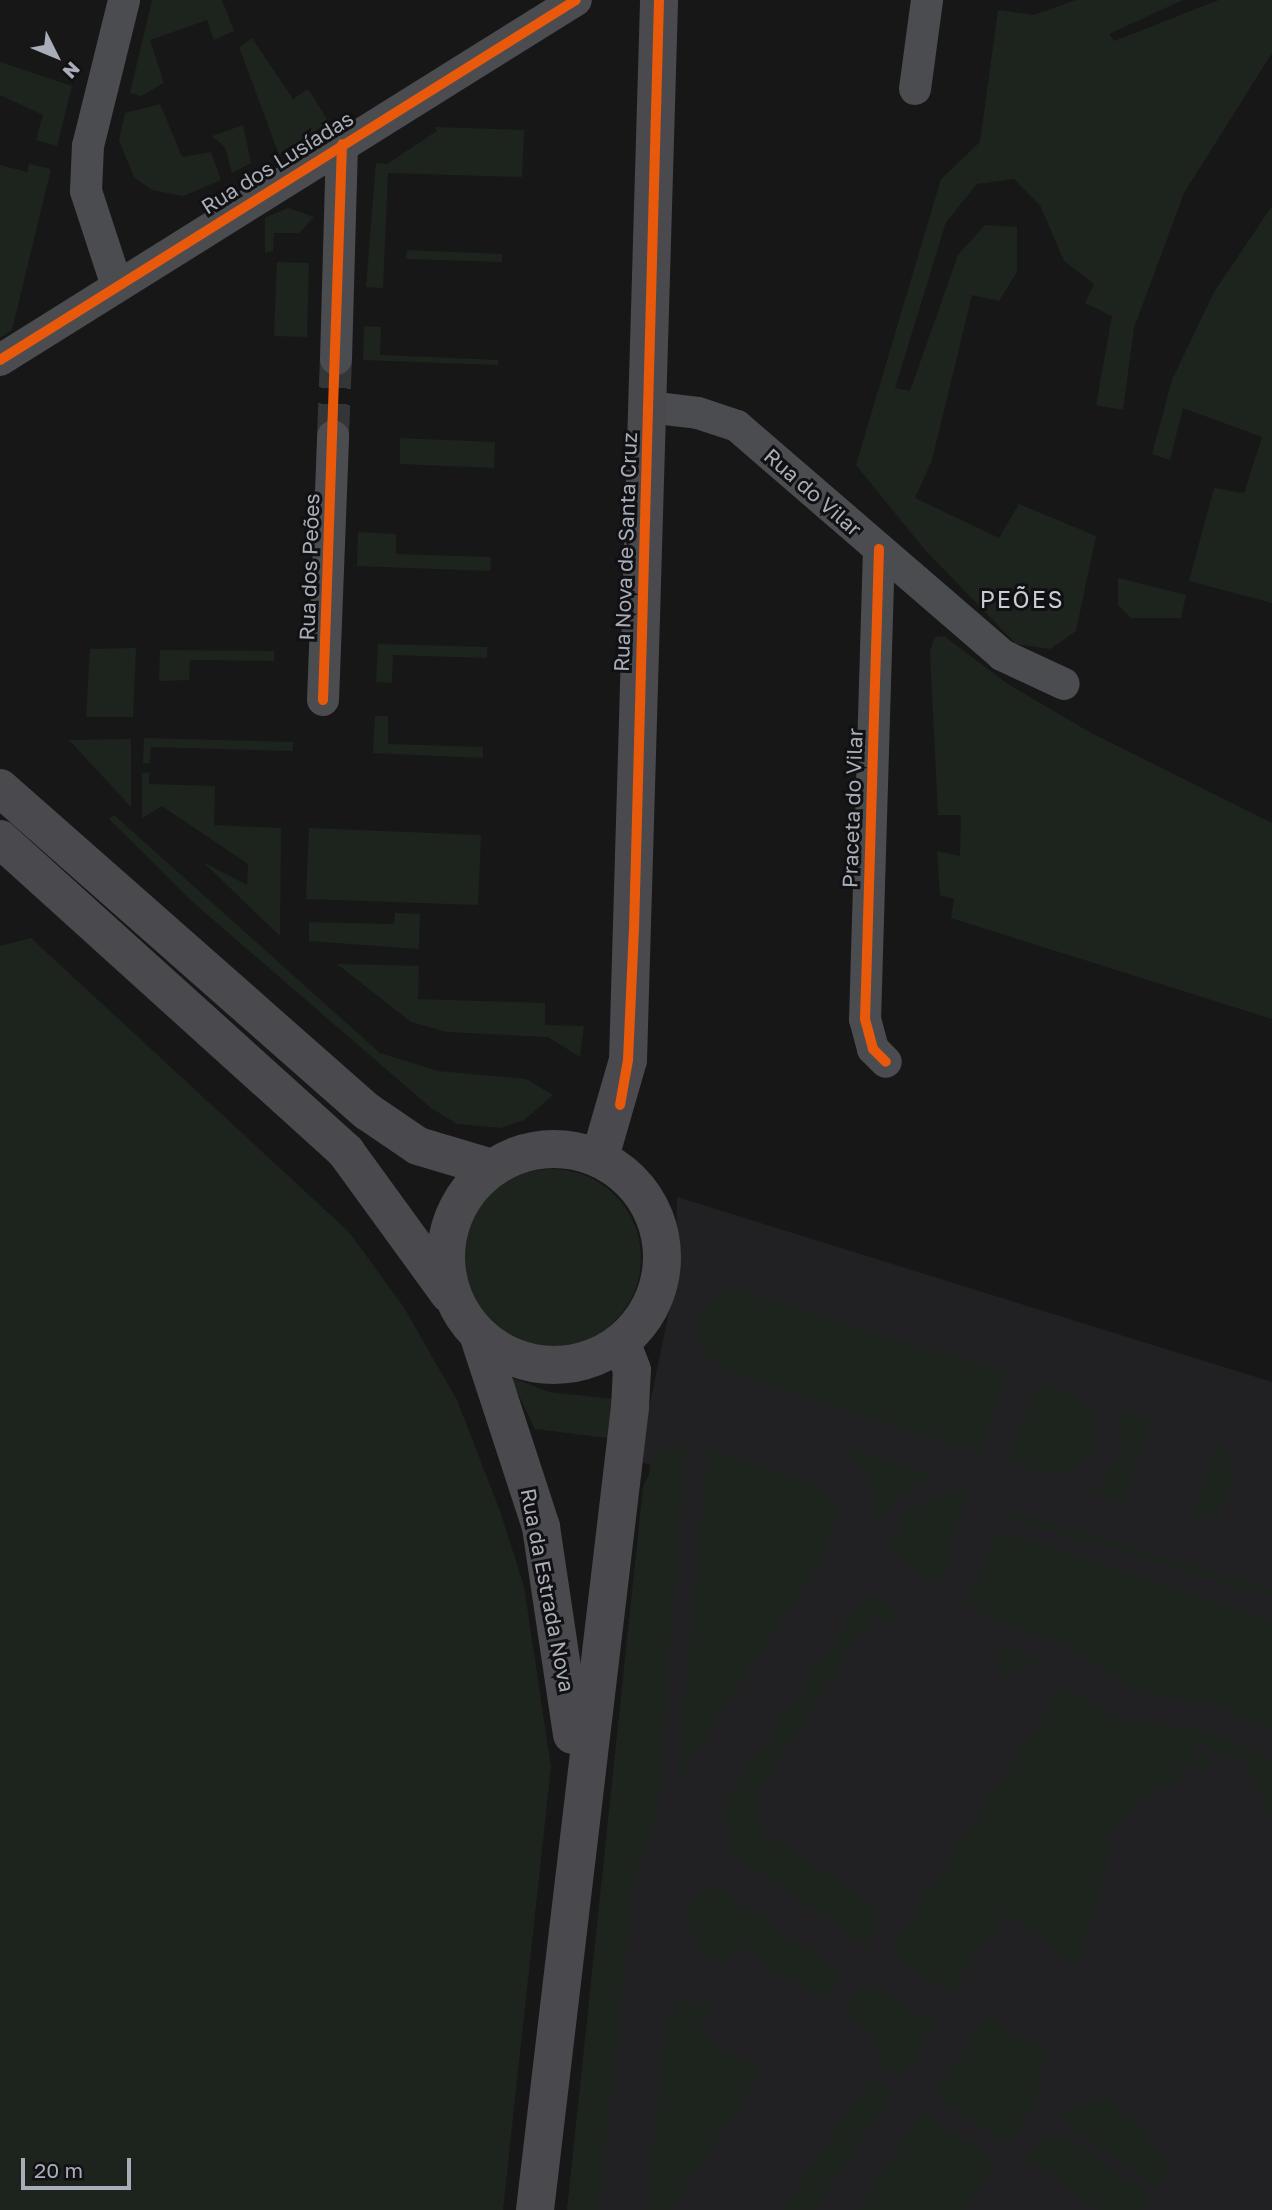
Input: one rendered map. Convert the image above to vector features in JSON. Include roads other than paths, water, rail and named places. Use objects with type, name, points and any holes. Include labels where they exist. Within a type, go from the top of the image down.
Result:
[{"type":"main road","name":"Rua Nova de Santa Cruz","points":[[600,1157],[628,1060],[659,0]]},
{"type":"main road","points":[[0,788],[368,1112],[418,1146],[492,1168]]},
{"type":"main road","points":[[0,839],[346,1152],[478,1337],[535,1365],[588,1360],[621,1342],[653,1302],[662,1243],[639,1188],[600,1157],[524,1151],[492,1168],[465,1194],[449,1227],[445,1264],[455,1304]]},
{"type":"main road","name":"Rua da Estrada Nova","points":[[478,1337],[541,1527],[567,1673],[579,1810]]},
{"type":"main road","name":"Rua da Estrada Nova","points":[[535,2210],[579,1810],[630,1408],[632,1370],[621,1342]]},
{"type":"street","points":[[117,286],[86,191],[88,146],[124,0]]},
{"type":"street","name":"Rua dos Lusíadas","points":[[0,360],[576,0]]},
{"type":"street","points":[[915,89],[927,0]]},
{"type":"street","points":[[335,359],[342,144]]},
{"type":"street","name":"Rua do Vilar","points":[[648,407],[698,412],[737,426],[1002,655],[1064,684]]},
{"type":"street","name":"Rua dos Peões","points":[[323,700],[333,436]]},
{"type":"street","name":"Praceta do Vilar","points":[[879,549],[864,1019],[873,1049],[886,1062]]},
{"type":"tunnel","points":[[333,436],[336,359]]},
{"type":"district","name":"PEÕES","points":[[1022,599]]}]
